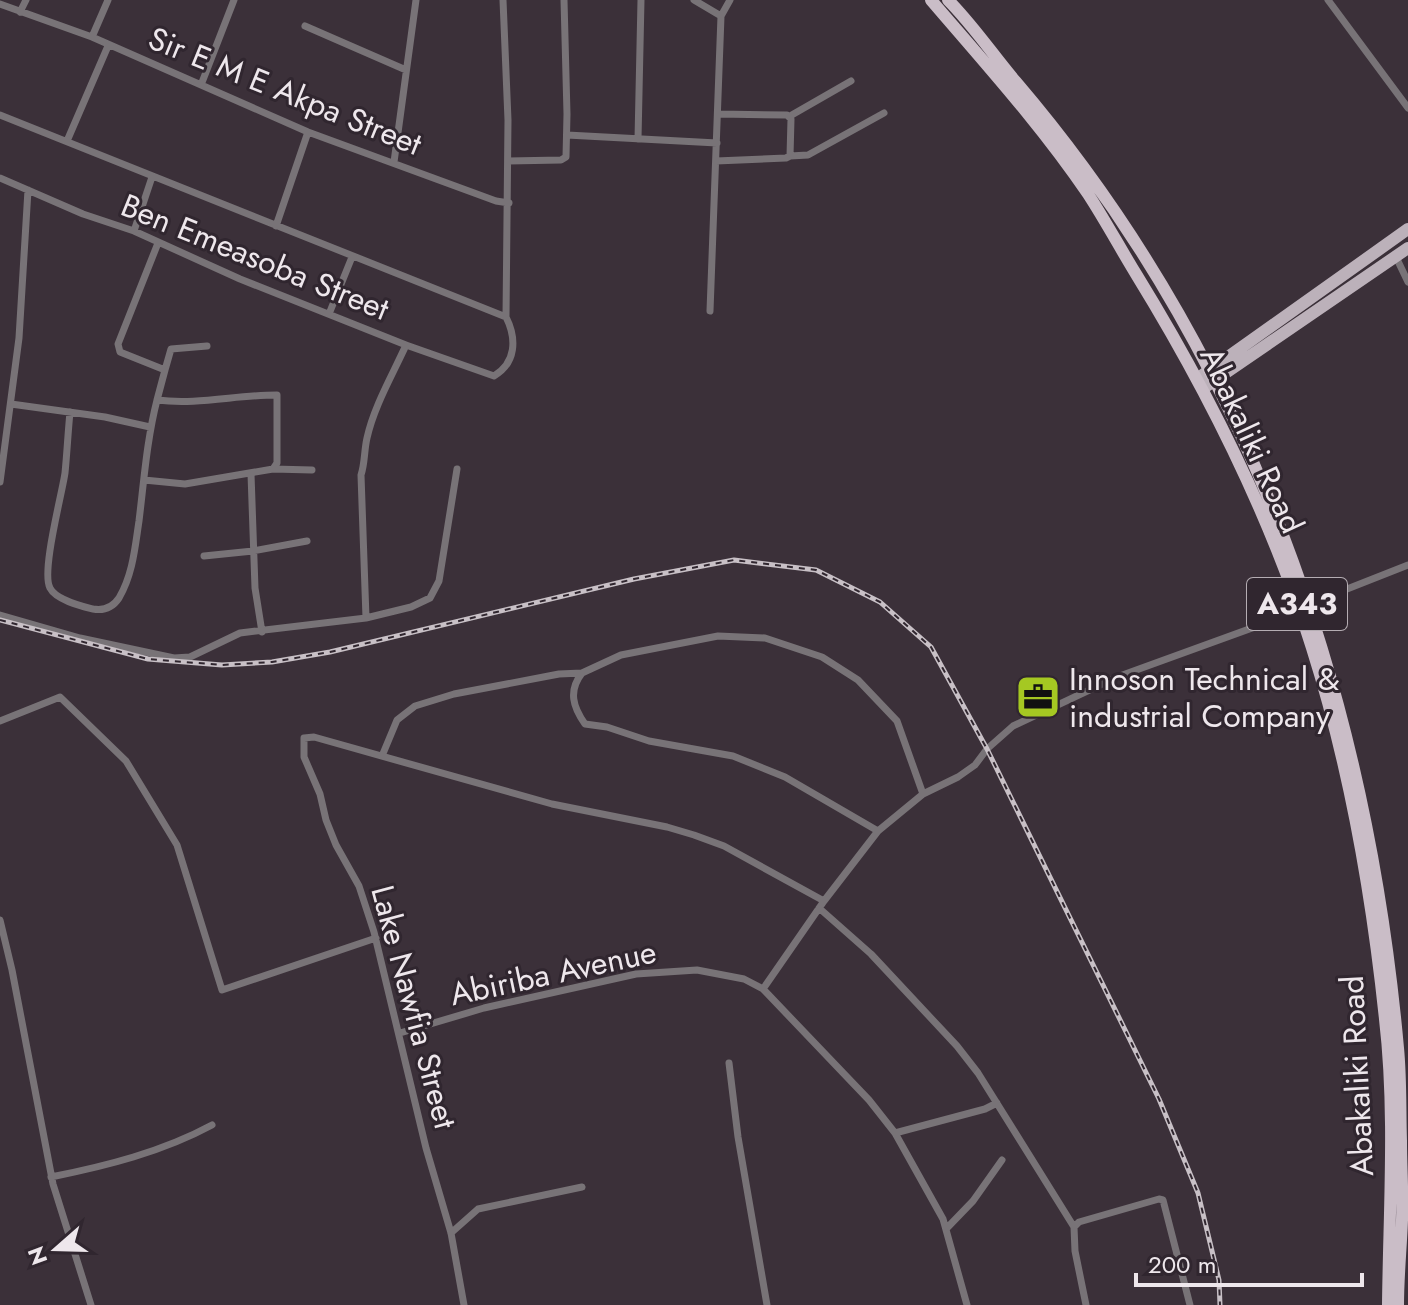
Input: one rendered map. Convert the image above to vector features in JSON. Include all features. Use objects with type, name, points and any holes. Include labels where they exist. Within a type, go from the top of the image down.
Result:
[{"type":"highway","name":"Abakaliki Road","points":[[931,0],[1013,97],[1088,194],[1200,384],[1304,608],[1356,828],[1369,894],[1386,1021],[1390,1109],[1388,1305]]},
{"type":"highway","name":"Abakaliki Road","points":[[948,0],[1091,175],[1174,306],[1212,376],[1254,466],[1304,608],[1351,755],[1377,879],[1403,1052],[1403,1285],[1398,1305]]},
{"type":"main road","points":[[1212,376],[1408,229]]},
{"type":"main road","points":[[1200,384],[1408,248]]},
{"type":"street","points":[[20,12],[26,0]]},
{"type":"street","points":[[92,37],[108,0]]},
{"type":"street","points":[[201,85],[234,0]]},
{"type":"street","points":[[394,162],[416,0]]},
{"type":"street","points":[[0,115],[506,317],[509,203],[503,0]]},
{"type":"street","points":[[508,161],[564,159],[567,135],[564,0]]},
{"type":"street","points":[[638,139],[641,0]]},
{"type":"street","points":[[694,0],[721,16]]},
{"type":"street","points":[[710,311],[721,16],[730,0]]},
{"type":"street","points":[[1328,0],[1408,108]]},
{"type":"street","name":"Sir E M E Akpa Street","points":[[0,4],[92,37],[308,132],[496,201],[509,203]]},
{"type":"street","points":[[305,26],[406,70]]},
{"type":"street","points":[[67,141],[108,46]]},
{"type":"street","points":[[718,114],[790,116],[851,81]]},
{"type":"street","points":[[716,161],[808,155],[884,113]]},
{"type":"street","points":[[790,116],[790,156]]},
{"type":"street","points":[[276,226],[308,132]]},
{"type":"street","points":[[567,135],[717,143]]},
{"type":"street","points":[[134,231],[152,177]]},
{"type":"street","name":"Ben Emeasoba Street","points":[[0,178],[83,214],[134,231],[240,279],[406,345],[494,376],[510,362],[512,330],[506,317]]},
{"type":"street","points":[[0,482],[19,338],[28,190]]},
{"type":"street","points":[[158,243],[118,344],[120,352],[127,356],[165,370]]},
{"type":"street","points":[[329,314],[352,257]]},
{"type":"street","points":[[1396,257],[1408,282]]},
{"type":"street","points":[[366,618],[361,475],[366,457],[366,440],[406,345]]},
{"type":"street","points":[[70,412],[65,475],[49,560],[48,582],[57,595],[84,607],[101,610],[118,599],[133,565],[150,427],[171,349],[207,346]]},
{"type":"street","points":[[157,400],[212,402],[252,395],[277,395],[277,463],[273,469]]},
{"type":"street","points":[[11,404],[150,427]]},
{"type":"street","points":[[144,480],[185,484],[273,469],[312,470]]},
{"type":"street","points":[[0,615],[80,638],[174,658],[190,657],[240,633],[392,613],[430,598],[439,581],[457,469]]},
{"type":"street","points":[[251,474],[255,588],[262,632]]},
{"type":"street","points":[[204,556],[307,541]]},
{"type":"street","points":[[763,989],[821,904],[878,831],[923,794],[975,765],[987,749],[1013,726],[1117,677],[1407,567]]},
{"type":"street","points":[[923,794],[897,721],[858,680],[811,652],[765,638],[718,636],[621,655],[582,673],[559,674],[454,694],[415,706],[397,720],[382,756],[552,804],[694,835],[724,846],[821,904],[957,1046],[997,1103],[1074,1227],[1075,1251],[1086,1305]]},
{"type":"street","points":[[582,673],[573,692],[577,713],[585,724],[607,727],[649,741],[733,756],[796,782],[878,831]]},
{"type":"street","points":[[0,720],[60,697],[126,761],[177,845],[222,990],[376,938]]},
{"type":"street","name":"Lake Nawfia Street","points":[[382,756],[314,737],[306,737],[303,741],[308,769],[320,794],[336,845],[359,886],[376,938],[426,1148],[451,1233],[464,1305]]},
{"type":"street","points":[[0,920],[51,1177],[91,1305]]},
{"type":"street","name":"Abiriba Avenue","points":[[400,1033],[484,1008],[636,974],[697,970],[744,979],[763,989],[869,1100],[895,1133],[946,1229],[967,1305]]},
{"type":"street","points":[[729,1063],[738,1137],[767,1305]]},
{"type":"street","points":[[895,1133],[997,1103]]},
{"type":"street","points":[[51,1177],[150,1152],[182,1141],[212,1125]]},
{"type":"street","points":[[946,1229],[973,1201],[1002,1160]]},
{"type":"street","points":[[451,1233],[478,1209],[582,1187]]},
{"type":"street","points":[[1074,1227],[1079,1222],[1163,1200],[1190,1305]]},
{"type":"railway","points":[[0,620],[148,659],[222,665],[272,662],[330,652],[634,579],[734,560],[816,570],[880,602],[931,647],[987,749],[1159,1099],[1198,1193],[1219,1280],[1220,1305]]},
{"type":"place","name":"Innoson Technical & industrial Company","points":[[1038,697]]}]
